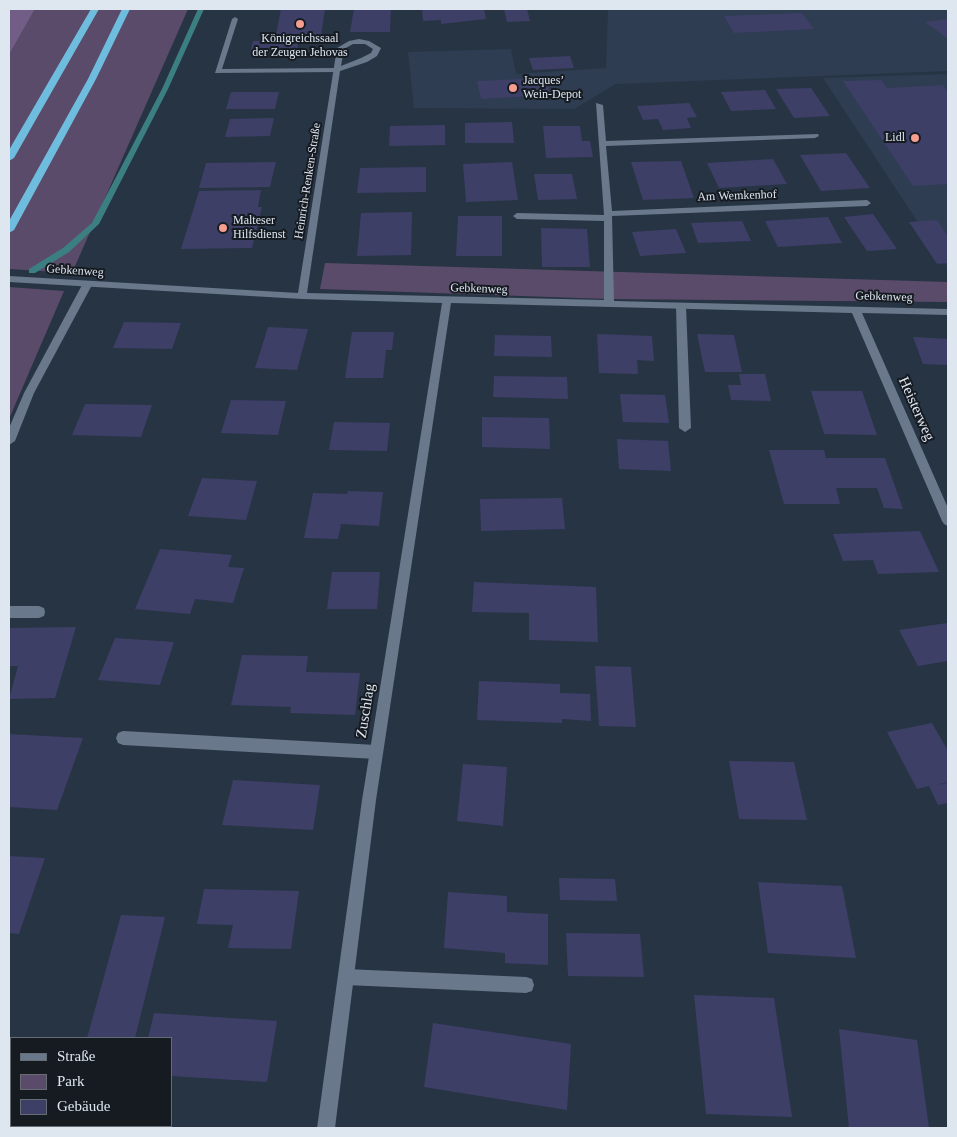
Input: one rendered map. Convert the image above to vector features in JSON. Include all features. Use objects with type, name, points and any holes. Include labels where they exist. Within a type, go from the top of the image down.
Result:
[{"type":"highway","points":[[9,158],[95,9]]},
{"type":"highway","points":[[9,230],[92,79],[126,9]]},
{"type":"street","points":[[235,19],[218,71],[337,70]]},
{"type":"street","name":"Heinrich-Renken-Straße","points":[[302,296],[337,70],[341,48],[351,42],[367,42],[377,48],[374,54],[364,60],[337,70]]},
{"type":"street","points":[[599,105],[608,216],[609,305]]},
{"type":"street","points":[[602,144],[815,136]]},
{"type":"street","name":"Am Wemkenhof","points":[[517,216],[608,216],[867,203]]},
{"type":"street","name":"Gebkenweg","points":[[9,279],[302,296],[948,312]]},
{"type":"street","points":[[9,441],[29,394],[87,284]]},
{"type":"street","name":"Zuschlag","points":[[326,1128],[376,752],[447,300]]},
{"type":"street","points":[[681,306],[685,428]]},
{"type":"street","name":"Heisterweg","points":[[855,309],[948,521]]},
{"type":"street","points":[[9,612],[39,612]]},
{"type":"street","points":[[123,738],[376,752]]},
{"type":"street","points":[[346,977],[526,985]]},
{"type":"shaded area","points":[[9,9],[35,9],[9,55]]},
{"type":"shaded area","points":[[608,9],[948,9],[948,71],[616,84],[574,109],[414,108],[408,52],[511,49],[516,74],[606,68]]},
{"type":"shaded area","points":[[948,74],[948,268],[823,78]]},
{"type":"green space","points":[[35,9],[188,9],[72,273],[9,269],[9,55]]},
{"type":"green space","points":[[325,263],[948,282],[948,302],[608,299],[320,289]]},
{"type":"green space","points":[[9,287],[64,291],[9,419]]},
{"type":"building","name":"Königreichssaal der Zeugen Jehovas","points":[[281,9],[325,9],[320,43],[298,43],[297,52],[250,52],[253,41],[275,40]]},
{"type":"building","points":[[354,9],[391,9],[390,32],[350,32]]},
{"type":"building","points":[[422,9],[484,9],[486,19],[441,24],[441,20],[423,21]]},
{"type":"building","points":[[504,9],[527,9],[530,21],[507,22]]},
{"type":"building","points":[[802,13],[814,29],[734,33],[724,16]]},
{"type":"building","points":[[948,19],[948,39],[925,22]]},
{"type":"building","points":[[570,56],[574,68],[533,70],[529,58]]},
{"type":"building","name":"Jacques’ Wein-Depot","points":[[545,78],[550,95],[481,99],[477,81]]},
{"type":"building","name":"Lidl","points":[[881,80],[887,88],[943,85],[948,92],[948,184],[913,186],[843,81]]},
{"type":"building","points":[[811,88],[830,116],[794,118],[776,89]]},
{"type":"building","points":[[765,90],[776,109],[731,111],[721,92]]},
{"type":"building","points":[[231,92],[279,92],[275,109],[226,109]]},
{"type":"building","points":[[689,103],[697,117],[687,118],[691,128],[663,130],[658,119],[643,120],[637,106]]},
{"type":"building","points":[[274,118],[270,136],[225,137],[230,119]]},
{"type":"building","points":[[512,122],[514,143],[465,143],[465,123]]},
{"type":"building","points":[[445,125],[445,145],[389,146],[390,126]]},
{"type":"building","points":[[543,126],[580,126],[582,141],[590,141],[593,157],[546,158]]},
{"type":"building","points":[[846,153],[870,188],[821,191],[800,155]]},
{"type":"building","points":[[773,159],[787,184],[719,188],[707,163]]},
{"type":"building","points":[[681,161],[694,198],[643,200],[631,162]]},
{"type":"building","points":[[276,162],[270,187],[199,188],[206,163]]},
{"type":"building","points":[[512,162],[518,200],[466,202],[463,164]]},
{"type":"building","points":[[426,167],[426,192],[357,193],[360,168]]},
{"type":"building","points":[[534,174],[572,174],[577,199],[538,200]]},
{"type":"building","name":"Malteser Hilfsdienst","points":[[261,190],[258,207],[262,207],[252,248],[181,249],[199,191]]},
{"type":"building","points":[[412,212],[411,255],[357,256],[361,213]]},
{"type":"building","points":[[873,214],[897,249],[867,251],[844,217]]},
{"type":"building","points":[[458,216],[502,216],[502,256],[456,256]]},
{"type":"building","points":[[828,217],[842,243],[778,247],[765,221]]},
{"type":"building","points":[[937,220],[948,237],[948,263],[937,264],[909,222]]},
{"type":"building","points":[[742,221],[751,241],[698,243],[691,223]]},
{"type":"building","points":[[541,228],[587,229],[590,267],[542,267]]},
{"type":"building","points":[[676,229],[686,253],[640,256],[632,232]]},
{"type":"building","points":[[124,322],[181,323],[172,349],[113,348]]},
{"type":"building","points":[[268,327],[308,329],[297,370],[255,368]]},
{"type":"building","points":[[352,332],[394,332],[392,350],[386,350],[383,378],[345,378]]},
{"type":"building","points":[[597,334],[652,336],[654,361],[637,360],[638,374],[599,373]]},
{"type":"building","points":[[697,334],[734,335],[742,372],[705,372]]},
{"type":"building","points":[[495,335],[551,336],[552,357],[494,356]]},
{"type":"building","points":[[913,337],[948,339],[948,365],[923,364]]},
{"type":"building","points":[[739,374],[765,374],[771,401],[731,400],[728,385],[741,385]]},
{"type":"building","points":[[494,376],[567,377],[568,399],[493,397]]},
{"type":"building","points":[[811,391],[862,391],[877,435],[824,434]]},
{"type":"building","points":[[620,394],[665,395],[669,423],[623,422]]},
{"type":"building","points":[[231,400],[286,401],[278,435],[221,433]]},
{"type":"building","points":[[85,404],[152,405],[141,437],[72,435]]},
{"type":"building","points":[[482,417],[549,418],[550,449],[482,447]]},
{"type":"building","points":[[334,422],[390,423],[387,451],[329,450]]},
{"type":"building","points":[[617,439],[668,441],[671,471],[619,469]]},
{"type":"building","points":[[769,450],[824,450],[826,458],[885,458],[903,509],[884,508],[877,488],[836,488],[840,504],[784,504]]},
{"type":"building","points":[[202,478],[257,481],[246,520],[188,516]]},
{"type":"building","points":[[348,491],[383,492],[379,526],[341,524],[338,539],[304,538],[313,493],[347,494]]},
{"type":"building","points":[[562,498],[565,529],[481,531],[480,499]]},
{"type":"building","points":[[920,531],[939,572],[878,574],[873,560],[843,561],[833,534]]},
{"type":"building","points":[[160,549],[232,555],[228,567],[244,568],[233,603],[195,599],[190,614],[135,609]]},
{"type":"building","points":[[332,572],[380,572],[377,609],[327,609]]},
{"type":"building","points":[[474,582],[596,587],[598,642],[529,640],[529,613],[472,612]]},
{"type":"building","points":[[947,623],[948,661],[918,666],[899,630]]},
{"type":"building","points":[[76,627],[55,698],[9,699],[18,666],[9,666],[9,628]]},
{"type":"building","points":[[115,638],[174,642],[160,685],[98,680]]},
{"type":"building","points":[[242,655],[308,656],[306,672],[360,673],[355,715],[290,713],[291,707],[231,705]]},
{"type":"building","points":[[595,666],[631,667],[636,727],[599,726]]},
{"type":"building","points":[[479,681],[560,684],[560,693],[590,694],[591,721],[562,719],[562,723],[477,720]]},
{"type":"building","points":[[932,723],[948,751],[948,782],[935,785],[948,783],[948,803],[938,805],[929,786],[917,789],[887,732]]},
{"type":"building","points":[[9,734],[83,738],[57,810],[9,807]]},
{"type":"building","points":[[729,761],[794,762],[807,820],[739,819]]},
{"type":"building","points":[[463,764],[507,767],[503,826],[457,821]]},
{"type":"building","points":[[233,780],[320,785],[313,830],[222,825]]},
{"type":"building","points":[[9,856],[45,858],[19,934],[9,933]]},
{"type":"building","points":[[559,878],[615,879],[617,901],[560,900]]},
{"type":"building","points":[[758,882],[842,886],[856,958],[768,953]]},
{"type":"building","points":[[204,889],[299,891],[291,949],[228,948],[233,925],[197,924]]},
{"type":"building","points":[[448,892],[507,896],[507,912],[548,914],[548,965],[505,963],[505,953],[444,948]]},
{"type":"building","points":[[121,915],[165,917],[135,1037],[87,1037]]},
{"type":"building","points":[[566,933],[640,934],[644,977],[568,976]]},
{"type":"building","points":[[694,995],[774,998],[792,1117],[706,1114]]},
{"type":"building","points":[[154,1013],[277,1021],[267,1082],[172,1076],[172,1037],[148,1037]]},
{"type":"building","points":[[433,1023],[571,1044],[567,1110],[424,1087]]},
{"type":"building","points":[[839,1029],[917,1040],[929,1128],[849,1128]]},
{"type":"waterway","points":[[32,271],[66,250],[95,224],[165,89],[201,9]]},
{"type":"place","name":"Königreichssaal der Zeugen Jehovas","points":[[300,24]]},
{"type":"place","name":"Jacques’ Wein-Depot","points":[[513,88]]},
{"type":"place","name":"Lidl","points":[[915,138]]},
{"type":"place","name":"Malteser Hilfsdienst","points":[[223,228]]}]
